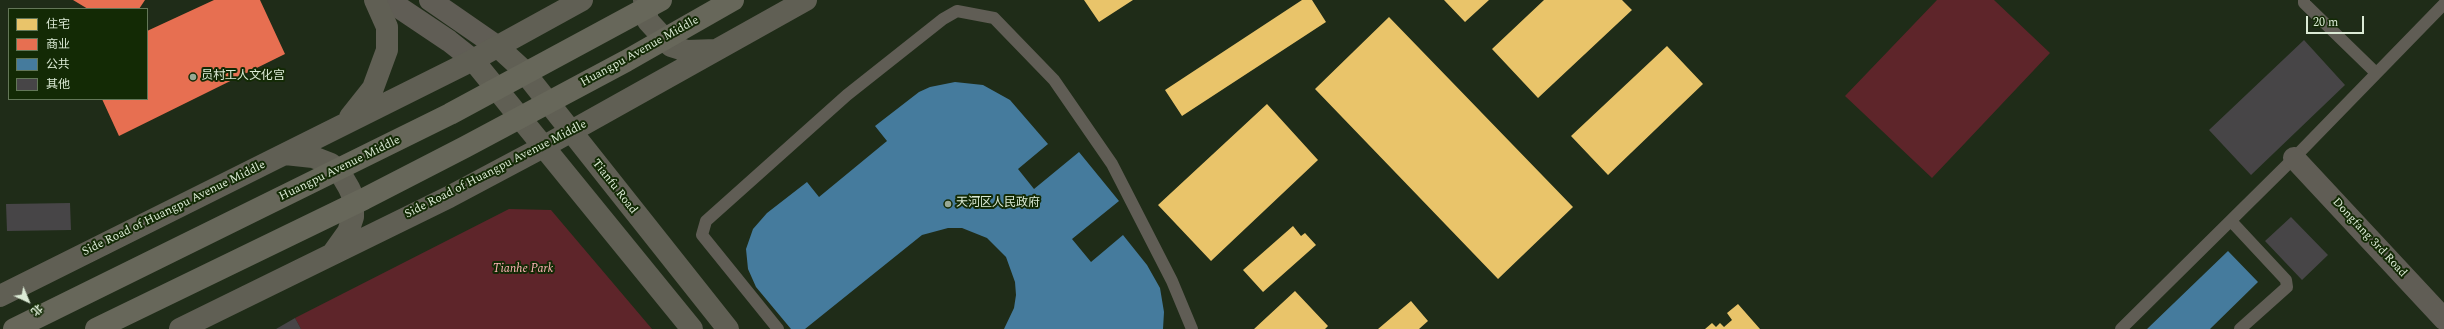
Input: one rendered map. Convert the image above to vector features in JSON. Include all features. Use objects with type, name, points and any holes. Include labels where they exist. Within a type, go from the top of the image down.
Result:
[{"type":"main road","points":[[344,124],[374,88],[384,63],[388,38],[387,27],[375,0]]},
{"type":"main road","name":"Side Road of Huangpu Avenue Middle","points":[[0,296],[473,60],[582,0]]},
{"type":"main road","points":[[644,0],[648,21],[672,46],[687,51],[720,50]]},
{"type":"main road","name":"Huangpu Avenue Middle","points":[[14,329],[450,114],[661,0]]},
{"type":"main road","name":"Huangpu Avenue Middle","points":[[96,329],[465,147],[619,64],[733,0]]},
{"type":"main road","name":"Side Road of Huangpu Avenue Middle","points":[[184,328],[449,196],[543,147],[720,50],[806,0]]},
{"type":"main road","name":"Tianfu Road","points":[[498,47],[521,68],[728,329]]},
{"type":"main road","points":[[473,60],[692,329]]},
{"type":"main road","points":[[285,154],[313,157],[331,164],[342,176],[349,188],[353,198],[353,217],[348,232],[333,253]]},
{"type":"street","points":[[388,0],[449,41],[473,60]]},
{"type":"street","points":[[430,0],[498,47]]},
{"type":"street","name":"Dongfang 3rd Road","points":[[2294,158],[2444,319]]},
{"type":"lane","points":[[2304,0],[2304,2],[2376,73]]},
{"type":"lane","points":[[2121,329],[2294,158],[2444,4]]},
{"type":"lane","points":[[778,329],[702,235],[706,221],[847,95],[943,19],[958,11],[994,18],[1054,80],[1112,164],[1168,274],[1192,329]]},
{"type":"lane","points":[[2231,221],[2286,280],[2287,286],[2240,329]]},
{"type":"green space","points":[[1937,0],[1994,0],[2050,53],[1932,178],[1845,96]]},
{"type":"green space","name":"Tianhe Park","points":[[509,209],[551,210],[652,329],[301,329],[295,318]]},
{"type":"building: 住宅","points":[[1084,0],[1133,0],[1099,22]]},
{"type":"building: 住宅","points":[[1302,0],[1312,0],[1326,22],[1182,116],[1165,90]]},
{"type":"building: 住宅","points":[[1444,0],[1489,0],[1465,22]]},
{"type":"building: 住宅","points":[[1544,0],[1622,0],[1632,10],[1538,98],[1492,49]]},
{"type":"building: 住宅","points":[[1389,17],[1573,207],[1498,279],[1315,89]]},
{"type":"building: 住宅","points":[[1667,46],[1703,84],[1608,175],[1571,136]]},
{"type":"building: 住宅","points":[[1267,104],[1318,160],[1211,261],[1158,205]]},
{"type":"building: 住宅","points":[[1293,226],[1301,236],[1305,233],[1316,245],[1263,292],[1243,270]]},
{"type":"building: 住宅","points":[[1295,291],[1328,326],[1325,329],[1254,329]]},
{"type":"building: 住宅","points":[[1411,301],[1428,321],[1419,329],[1378,329]]},
{"type":"building: 住宅","points":[[1738,304],[1760,329],[1705,329],[1712,323],[1716,327],[1720,323],[1724,327],[1732,320],[1727,313]]},
{"type":"building: 商业","points":[[73,0],[145,0],[140,8],[86,8]]},
{"type":"building: 商业","name":"员村工人文化宫","points":[[214,0],[260,0],[285,54],[119,136],[102,100],[148,100],[148,31]]},
{"type":"building: 公共","name":"天河区人民政府","points":[[955,82],[983,85],[1010,100],[1048,144],[1018,169],[1034,189],[1079,152],[1119,201],[1072,239],[1091,262],[1123,235],[1147,265],[1160,288],[1164,312],[1163,329],[1004,329],[1014,308],[1016,295],[1015,282],[1006,257],[987,238],[962,228],[948,228],[922,235],[805,329],[791,329],[756,287],[748,269],[746,249],[753,229],[767,213],[807,182],[819,197],[887,141],[875,126],[919,92],[930,87]]},
{"type":"building: 公共","points":[[2228,251],[2258,282],[2210,329],[2147,329]]},
{"type":"building: 其他","points":[[2304,40],[2345,85],[2251,175],[2209,130]]},
{"type":"building: 其他","points":[[70,203],[71,230],[7,231],[6,204]]},
{"type":"building: 其他","points":[[2291,217],[2328,255],[2302,280],[2265,241]]},
{"type":"building: 其他","points":[[295,318],[301,329],[276,329]]},
{"type":"place","name":"员村工人文化宫","points":[[193,77]]},
{"type":"place","name":"天河区人民政府","points":[[948,204]]}]
